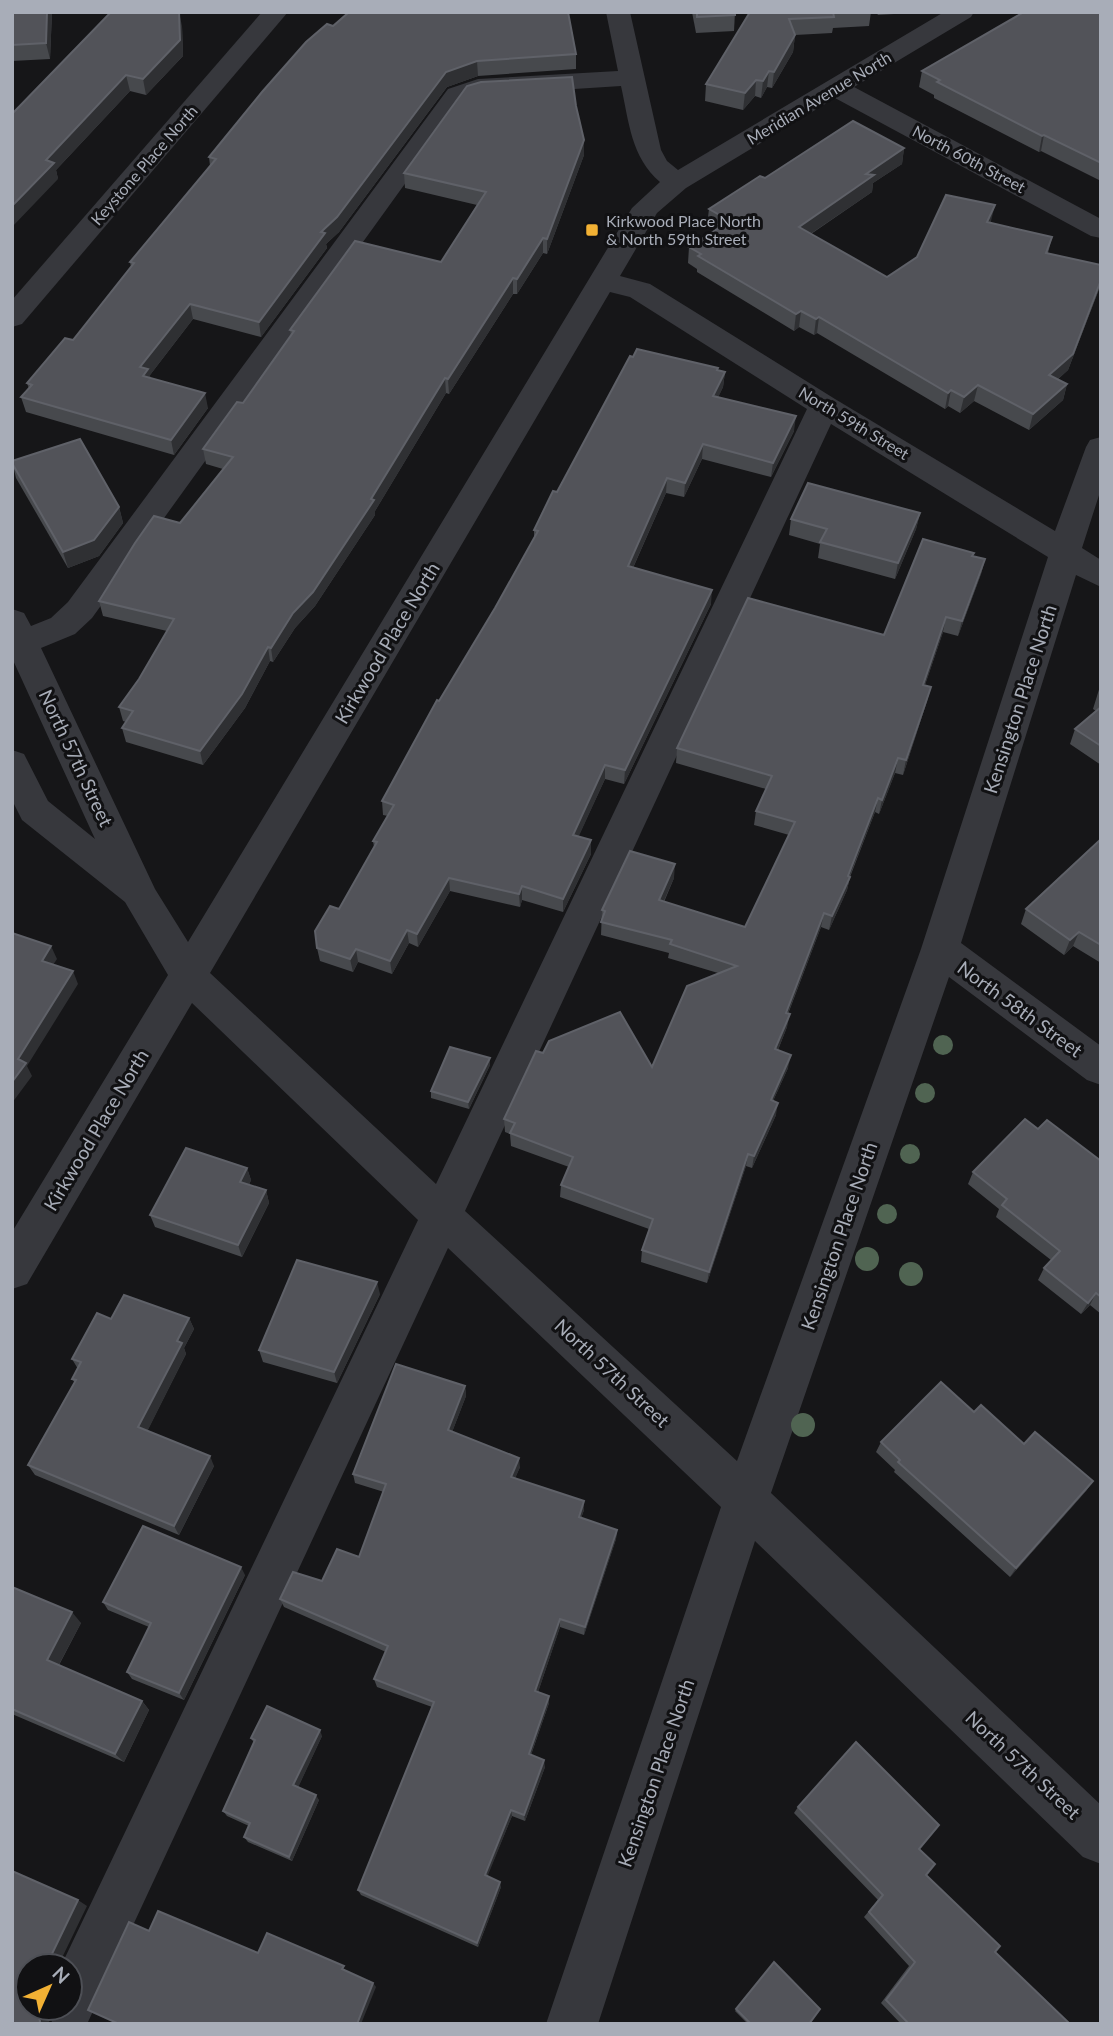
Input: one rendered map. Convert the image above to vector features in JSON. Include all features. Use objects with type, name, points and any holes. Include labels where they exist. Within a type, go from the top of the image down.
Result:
[{"type":"street","name":"Keystone Place North","points":[[12,318],[276,12]]},
{"type":"street","points":[[618,12],[648,150],[656,165],[676,182]]},
{"type":"street","name":"Meridian Avenue North","points":[[676,182],[962,12]]},
{"type":"street","points":[[17,631],[63,626],[80,610],[457,94],[478,87],[632,78]]},
{"type":"street","name":"North 60th Street","points":[[836,88],[1101,230]]},
{"type":"street","name":"Kirkwood Place North","points":[[12,1270],[646,208],[676,182]]},
{"type":"street","name":"North 59th Street","points":[[602,281],[640,290],[1101,576]]},
{"type":"street","points":[[84,1974],[824,406]]},
{"type":"street","name":"Kensington Place North","points":[[572,2024],[746,1499],[940,949],[1057,585],[1064,552],[1101,447]]},
{"type":"street","name":"North 57th Street","points":[[17,631],[140,896],[188,975],[746,1499],[1101,1839]]},
{"type":"street","name":"North 57th Street","points":[[12,763],[35,810],[140,896]]},
{"type":"street","name":"North 58th Street","points":[[940,949],[1101,1068]]},
{"type":"building","points":[[12,12],[47,12],[46,43],[12,45]]},
{"type":"building","points":[[111,12],[179,12],[180,40],[143,79],[126,75],[46,160],[54,163],[12,206],[12,114]]},
{"type":"building","points":[[568,12],[576,54],[477,61],[446,72],[337,217],[321,232],[325,233],[259,322],[190,304],[140,367],[148,369],[143,376],[205,393],[171,440],[21,397],[32,385],[27,383],[65,338],[73,340],[134,263],[130,262],[216,159],[209,157],[262,92],[306,42],[327,24],[333,26],[348,13]]},
{"type":"building","points":[[697,12],[735,12],[735,15],[697,17]]},
{"type":"building","points":[[750,12],[833,12],[834,17],[789,19],[795,35],[774,72],[769,71],[763,81],[756,80],[745,93],[706,84]]},
{"type":"building","points":[[1024,12],[1101,12],[1101,163],[1042,136],[937,82],[940,80],[922,71]]},
{"type":"building","points":[[572,77],[584,140],[547,239],[543,238],[517,279],[513,278],[448,379],[445,378],[371,499],[374,500],[313,592],[293,613],[271,648],[268,647],[242,694],[200,751],[122,728],[133,711],[119,707],[139,679],[174,619],[99,601],[135,543],[154,516],[180,523],[233,457],[203,449],[237,402],[243,403],[294,331],[290,330],[355,241],[441,262],[486,192],[404,173],[467,86],[481,82]]},
{"type":"building","points":[[853,121],[904,148],[866,174],[874,175],[799,227],[887,277],[917,257],[946,195],[995,205],[987,222],[1052,237],[1046,253],[1101,265],[1101,280],[1073,354],[1049,375],[1067,384],[1033,414],[978,385],[964,397],[951,390],[948,393],[819,317],[816,319],[801,311],[796,314],[698,256],[701,254],[689,247],[730,221],[709,209],[760,176],[765,178]]},
{"type":"building","points":[[637,349],[718,368],[717,370],[725,372],[713,396],[796,416],[773,463],[703,444],[685,483],[667,478],[628,566],[712,590],[625,770],[605,765],[573,835],[591,840],[563,899],[522,886],[519,894],[449,878],[417,934],[407,930],[390,961],[356,949],[350,959],[317,948],[315,931],[330,906],[339,909],[377,842],[373,841],[394,805],[382,801],[437,700],[439,701],[495,608],[538,531],[534,530],[553,491],[557,492],[630,356],[633,357]]},
{"type":"building","points":[[80,439],[119,507],[94,540],[63,552],[12,461]]},
{"type":"building","points":[[808,483],[920,513],[898,563],[820,542],[827,529],[791,519]]},
{"type":"building","points":[[923,539],[974,553],[972,556],[985,559],[962,621],[946,617],[923,685],[931,687],[906,760],[898,758],[882,800],[878,798],[848,876],[850,877],[832,916],[824,913],[786,1013],[790,1014],[775,1049],[791,1055],[771,1100],[778,1103],[754,1156],[748,1154],[709,1272],[642,1250],[653,1219],[561,1185],[573,1157],[510,1133],[515,1123],[504,1119],[536,1051],[543,1053],[549,1041],[620,1012],[652,1067],[687,986],[737,966],[670,944],[672,940],[601,922],[605,911],[602,910],[630,851],[675,864],[659,900],[745,927],[795,822],[756,811],[772,776],[677,748],[748,598],[884,635]]},
{"type":"building","points":[[1101,707],[1101,746],[1075,729]]},
{"type":"building","points":[[1101,839],[1101,945],[1079,932],[1070,940],[1026,909]]},
{"type":"building","points":[[12,933],[51,946],[42,961],[73,971],[18,1059],[26,1063],[12,1082]]},
{"type":"building","points":[[450,1047],[490,1058],[468,1102],[431,1091]]},
{"type":"building","points":[[1025,1119],[1038,1129],[1047,1120],[1101,1161],[1101,1297],[1096,1293],[1088,1303],[1044,1268],[1060,1251],[1002,1205],[1007,1199],[973,1172]]},
{"type":"building","points":[[186,1148],[247,1168],[240,1182],[266,1190],[238,1245],[150,1215]]},
{"type":"building","points":[[297,1260],[377,1282],[334,1372],[259,1350]]},
{"type":"building","points":[[124,1295],[189,1318],[177,1341],[182,1343],[138,1427],[210,1456],[174,1526],[28,1465],[76,1380],[72,1379],[81,1362],[72,1359],[97,1313],[111,1319]]},
{"type":"building","points":[[396,1364],[465,1386],[448,1430],[519,1458],[511,1477],[584,1501],[579,1517],[617,1530],[585,1627],[560,1619],[535,1691],[549,1696],[529,1754],[544,1760],[524,1815],[511,1810],[485,1875],[500,1882],[477,1943],[358,1890],[434,1702],[374,1679],[388,1646],[280,1599],[293,1572],[322,1581],[337,1549],[359,1557],[386,1484],[353,1474]]},
{"type":"building","points":[[941,1382],[974,1412],[981,1405],[1024,1444],[1035,1432],[1093,1481],[1016,1568],[898,1462],[900,1460],[881,1442]]},
{"type":"building","points":[[143,1526],[241,1567],[179,1693],[127,1672],[151,1623],[103,1602]]},
{"type":"building","points":[[12,1587],[72,1612],[47,1660],[142,1701],[115,1754],[12,1709]]},
{"type":"building","points":[[267,1706],[320,1730],[293,1785],[316,1795],[289,1857],[244,1837],[250,1823],[223,1811],[255,1740],[251,1738]]},
{"type":"building","points":[[856,1742],[939,1825],[919,1849],[935,1864],[926,1875],[1000,1946],[995,1952],[1070,2024],[909,2024],[886,2000],[915,1962],[869,1912],[883,1895],[798,1807]]},
{"type":"building","points":[[12,1871],[78,1900],[53,1952],[14,1952],[14,2022],[40,2022],[12,2024]]},
{"type":"building","points":[[158,1911],[258,1953],[267,1933],[344,1966],[342,1969],[373,1983],[357,2024],[119,2024],[88,2010],[129,1922],[149,1931]]},
{"type":"building","points":[[774,1962],[820,2009],[809,2024],[751,2024],[736,2009]]},
{"type":"place","name":"Kirkwood Place North & North 59th Street","points":[[592,230]]}]
